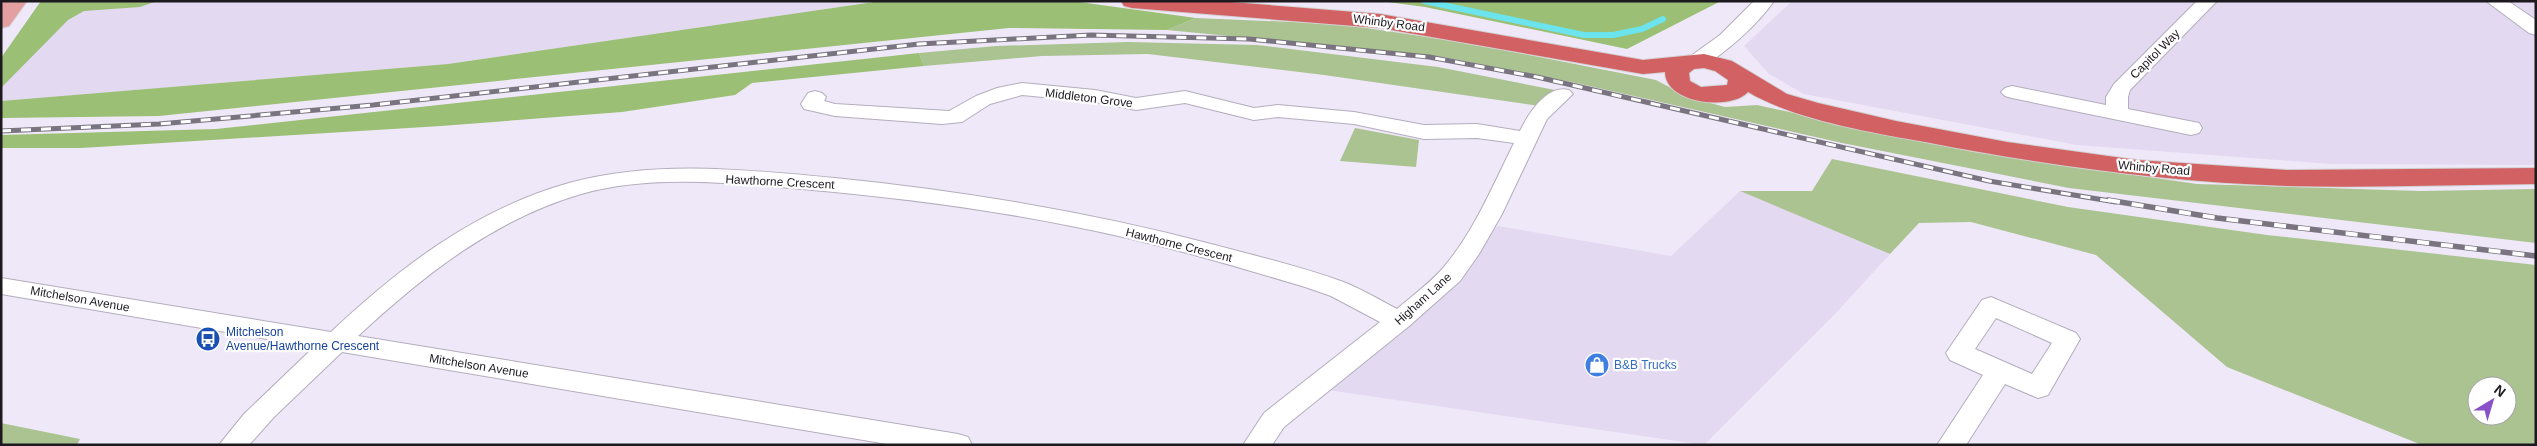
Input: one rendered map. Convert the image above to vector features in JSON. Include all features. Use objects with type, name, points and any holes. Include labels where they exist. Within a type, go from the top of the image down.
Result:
[{"type":"highway","name":"Whinby Road","points":[[1132,1],[1380,21],[1643,66],[1713,63],[1733,71],[1778,99]]},
{"type":"highway","points":[[1688,90],[1681,85],[1676,75],[1681,66],[1691,63]]},
{"type":"highway","name":"Whinby Road","points":[[1643,66],[1688,90],[1706,95],[1778,99],[1896,130],[2007,150],[2136,168],[2287,178],[2536,176]]},
{"type":"highway","points":[[1724,96],[1738,90],[1740,79],[1733,71]]},
{"type":"main road","points":[[1,21],[16,1]]},
{"type":"street","points":[[1691,63],[1727,39],[1765,1]]},
{"type":"street","name":"Capitol Way","points":[[2117,113],[2117,97],[2121,88],[2208,1]]},
{"type":"street","points":[[2495,1],[2536,29]]},
{"type":"street","points":[[1727,39],[1733,71]]},
{"type":"street","name":"Middleton Grove","points":[[815,97],[812,104],[835,110],[942,118],[954,117],[983,100],[1004,92],[1022,89],[1094,96],[1136,104],[1185,97],[1254,114],[1278,111],[1345,117],[1424,132],[1478,130],[1527,139]]},
{"type":"street","points":[[2012,92],[2191,128]]},
{"type":"street","name":"Higham Lane","points":[[1256,445],[1274,420],[1399,321],[1451,275],[1467,254],[1494,207],[1538,116],[1562,94]]},
{"type":"street","name":"Hawthorne Crescent","points":[[233,445],[279,395],[386,294],[430,260],[502,216],[534,202],[578,187],[628,179],[683,177],[755,179],[857,186],[1038,212],[1153,238],[1314,281],[1340,290],[1399,321]]},
{"type":"street","name":"Mitchelson Avenue","points":[[1,286],[958,445]]},
{"type":"street","points":[[1951,445],[2000,371]]},
{"type":"shaded area","points":[[41,1],[881,1],[448,64],[1,101],[1,58]]},
{"type":"shaded area","points":[[1792,1],[2536,1],[2536,165],[2332,164],[2077,145],[1804,94],[1769,74],[1744,46]]},
{"type":"shaded area","points":[[1740,191],[1890,254],[1835,314],[1704,445],[1314,388],[1498,226],[1671,256]]},
{"type":"green space","points":[[41,1],[157,1],[140,7],[84,11],[68,20],[1,88],[1,58]]},
{"type":"green space","points":[[881,1],[1072,1],[1196,18],[1167,30],[1009,28],[159,116],[1,118],[1,101],[448,64]]},
{"type":"green space","points":[[1380,1],[1721,1],[1627,49],[1425,7]]},
{"type":"green space","points":[[1196,18],[1339,24],[1468,43],[1656,80],[1688,97],[1725,107],[1757,105],[1974,152],[2197,184],[2420,191],[2536,189],[2536,243],[2069,188],[1842,143],[1576,83],[1443,57],[1167,30]]},
{"type":"green space","points":[[1128,42],[1257,45],[1438,67],[1560,91],[1540,106],[1324,75],[1148,54],[1042,56],[924,66],[919,53],[996,46]]},
{"type":"green space","points":[[919,53],[924,66],[752,83],[735,95],[622,112],[441,126],[81,148],[1,148],[1,135],[216,129]]},
{"type":"green space","points":[[1355,128],[1419,140],[1416,167],[1340,161]]},
{"type":"green space","points":[[1832,159],[2068,207],[2267,235],[2536,265],[2536,445],[2422,445],[2227,367],[2096,255],[1971,222],[1919,223],[1890,254],[1740,191],[1812,191]]},
{"type":"green space","points":[[1,423],[80,439],[77,445],[1,445]]},
{"type":"waterway","points":[[1424,1],[1584,35],[1613,35],[1642,29],[1663,19]]},
{"type":"railway","points":[[1,131],[159,124],[373,105],[919,44],[1091,35],[1249,39],[1429,57],[1537,77],[1989,181],[2116,202]]},
{"type":"railway","points":[[2108,200],[2217,218],[2536,256]]},
{"type":"place","name":"Mitchelson Avenue/Hawthorne Crescent","points":[[208,339]]},
{"type":"place","name":"B&B Trucks","points":[[1597,365]]}]
